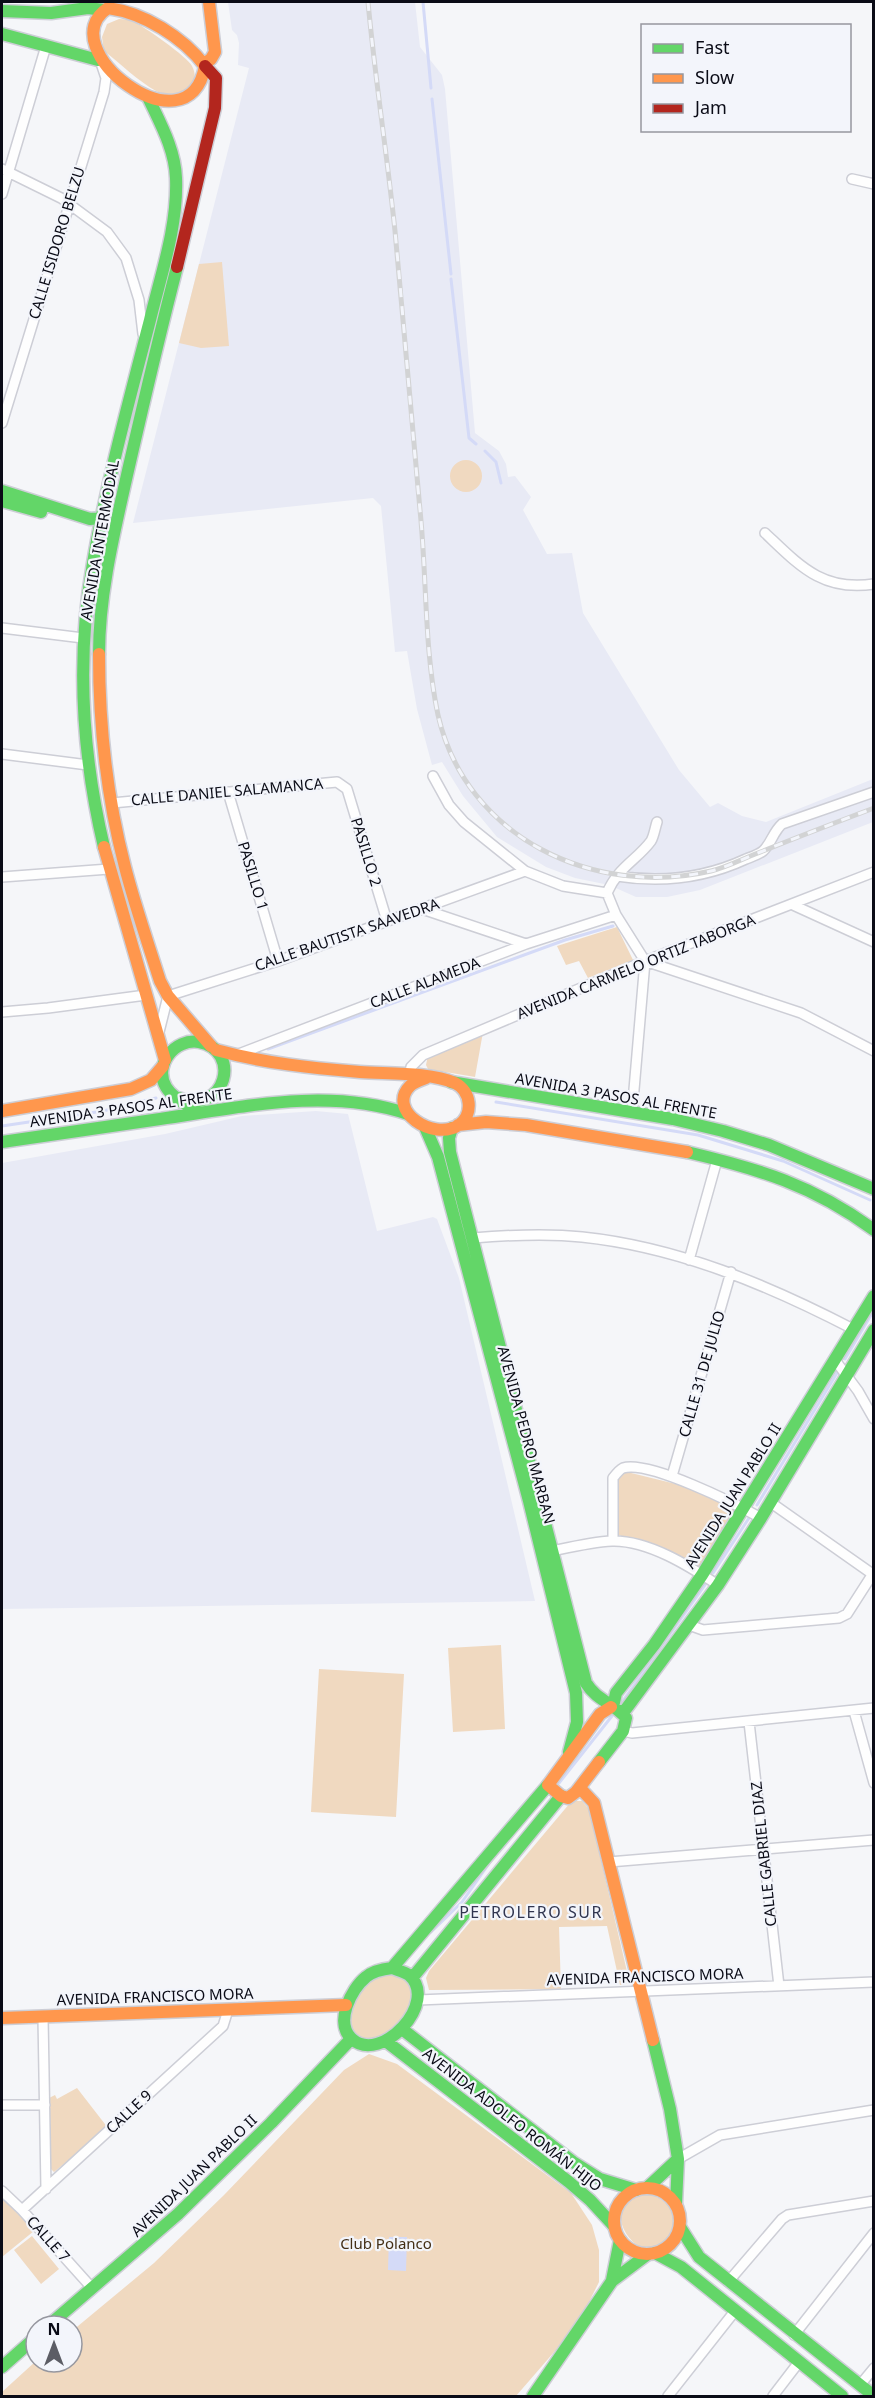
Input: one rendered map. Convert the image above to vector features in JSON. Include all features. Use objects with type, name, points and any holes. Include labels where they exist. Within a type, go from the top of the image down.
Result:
[{"type":"main road","points":[[2,34],[100,61],[148,97],[179,102],[197,92],[203,82],[205,65],[215,52],[209,2]]},
{"type":"main road","points":[[2,11],[51,13],[108,6],[147,21],[180,43],[205,65]]},
{"type":"main road","points":[[100,61],[93,49],[93,34],[99,15],[108,6]]},
{"type":"main road","name":"AVENIDA INTERMODAL","points":[[205,65],[214,73],[218,84],[215,108],[192,212],[148,380],[112,545],[99,639],[99,705],[111,803],[125,867],[160,981],[168,996],[214,1048]]},
{"type":"main road","name":"AVENIDA INTERMODAL","points":[[148,97],[171,150],[176,173],[177,194],[172,228],[98,534],[82,638],[83,705],[88,765],[109,869],[159,1032],[164,1063]]},
{"type":"main road","points":[[2,491],[90,519],[101,518]]},
{"type":"main road","points":[[2,501],[88,525],[98,534]]},
{"type":"main road","points":[[83,705],[99,705]]},
{"type":"main road","points":[[214,1048],[221,1057],[225,1072],[221,1087],[200,1113],[178,1098],[165,1084],[164,1063],[169,1052],[184,1042],[202,1042],[235,1055],[281,1066],[409,1076],[451,1082],[465,1090],[469,1097],[468,1113],[455,1127]]},
{"type":"main road","name":"AVENIDA 3 PASOS AL FRENTE","points":[[2,1111],[131,1089],[150,1080],[164,1063]]},
{"type":"main road","points":[[426,1078],[412,1083],[404,1094],[404,1108],[425,1127],[434,1130],[477,1121],[501,1121],[597,1135],[717,1160],[784,1180],[813,1192],[853,1213],[873,1230]]},
{"type":"main road","name":"AVENIDA 3 PASOS AL FRENTE","points":[[451,1082],[673,1119],[769,1145],[873,1189]]},
{"type":"main road","points":[[178,1098],[185,1102],[202,1102],[217,1093]]},
{"type":"main road","name":"AVENIDA 3 PASOS AL FRENTE","points":[[2,1142],[292,1101],[386,1106],[408,1114]]},
{"type":"main road","name":"AVENIDA PEDRO MARBAN","points":[[425,1127],[438,1157],[529,1501],[576,1693],[577,1722],[570,1742],[569,1754]]},
{"type":"main road","name":"AVENIDA PEDRO MARBAN","points":[[455,1127],[449,1138],[450,1152],[586,1683],[596,1698],[616,1709]]},
{"type":"main road","name":"AVENIDA JUAN PABLO II","points":[[616,1709],[616,1693],[654,1645],[702,1575],[873,1296]]},
{"type":"main road","points":[[392,1968],[548,1785],[600,1714],[616,1709],[689,1625],[718,1586],[761,1518],[873,1330]]},
{"type":"main road","points":[[548,1785],[561,1796],[573,1796],[623,1731],[626,1718],[616,1709]]},
{"type":"main road","points":[[580,1788],[594,1803],[672,2117],[678,2159],[676,2204]]},
{"type":"main road","points":[[413,1977],[561,1796]]},
{"type":"main road","points":[[392,1968],[403,1970],[413,1977],[418,2000],[402,2029],[387,2042],[365,2045],[351,2039],[346,2030],[346,2005],[366,1976],[378,1970],[392,1968]]},
{"type":"main road","name":"AVENIDA FRANCISCO MORA","points":[[2,2018],[346,2005]]},
{"type":"main road","name":"AVENIDA ADOLFO ROMÁN HIJO","points":[[402,2029],[573,2162],[600,2179],[641,2189]]},
{"type":"main road","name":"AVENIDA JUAN PABLO II","points":[[62,2314],[178,2214],[271,2123],[351,2039]]},
{"type":"main road","name":"AVENIDA ADOLFO ROMÁN HIJO","points":[[387,2042],[569,2182],[590,2200],[614,2226]]},
{"type":"main road","points":[[678,2159],[641,2189],[626,2196],[619,2204],[614,2226],[620,2240],[637,2253],[651,2254],[681,2267],[728,2282]]},
{"type":"main road","points":[[641,2189],[663,2192],[676,2204],[680,2227],[699,2257],[873,2396]]},
{"type":"main road","points":[[533,2397],[612,2281],[651,2254],[671,2244],[680,2227]]},
{"type":"main road","points":[[612,2281],[620,2240]]},
{"type":"main road","points":[[681,2267],[842,2397]]},
{"type":"main road","points":[[2,2367],[24,2348]]},
{"type":"street","points":[[2,194],[5,170],[46,46]]},
{"type":"street","name":"CALLE ISIDORO BELZU","points":[[2,423],[104,92],[106,78],[100,61]]},
{"type":"street","points":[[5,170],[68,204],[107,232],[126,258],[139,300],[143,347]]},
{"type":"street","points":[[852,179],[873,184]]},
{"type":"street","points":[[765,533],[799,565],[818,578],[858,586],[873,584]]},
{"type":"street","points":[[2,628],[82,638]]},
{"type":"street","points":[[2,754],[88,765]]},
{"type":"street","points":[[433,776],[449,805],[464,822],[525,871],[563,886],[607,893]]},
{"type":"street","name":"CALLE DANIEL SALAMANCA","points":[[111,803],[337,782],[343,784]]},
{"type":"street","name":"PASILLO 2","points":[[343,784],[347,789],[387,921]]},
{"type":"street","name":"PASILLO 1","points":[[228,792],[278,961]]},
{"type":"street","points":[[617,876],[647,881],[697,875],[729,867],[764,851],[773,833],[782,824],[873,792]]},
{"type":"street","points":[[607,893],[628,862],[651,840],[657,822]]},
{"type":"street","points":[[2,877],[109,869]]},
{"type":"street","name":"CALLE BAUTISTA SAAVEDRA","points":[[168,996],[278,961],[525,871]]},
{"type":"street","name":"AVENIDA CARMELO ORTIZ TABORGA","points":[[409,1076],[411,1067],[423,1055],[645,961],[873,872]]},
{"type":"street","points":[[607,893],[616,915],[645,961],[632,1113]]},
{"type":"street","points":[[793,905],[873,942]]},
{"type":"street","points":[[422,909],[526,944]]},
{"type":"street","name":"CALLE ALAMEDA","points":[[235,1055],[526,944],[616,915]]},
{"type":"street","points":[[645,961],[801,1013],[873,1051]]},
{"type":"street","points":[[2,1012],[146,995]]},
{"type":"street","points":[[159,1032],[168,996]]},
{"type":"street","points":[[689,1260],[717,1160]]},
{"type":"street","points":[[473,1238],[527,1234],[582,1237],[636,1246],[731,1272],[792,1297],[853,1329]]},
{"type":"street","name":"CALLE 31 DE JULIO","points":[[672,1476],[731,1272]]},
{"type":"street","points":[[835,1360],[858,1391],[873,1419]]},
{"type":"street","points":[[613,1541],[613,1478],[620,1469],[631,1467],[672,1476],[761,1518]]},
{"type":"street","points":[[689,1625],[703,1630],[839,1618],[847,1614],[872,1572],[770,1502]]},
{"type":"street","points":[[552,1551],[613,1541],[647,1548],[702,1575],[718,1586]]},
{"type":"street","points":[[623,1731],[632,1733],[854,1712],[873,1708]]},
{"type":"street","points":[[854,1712],[873,1783]]},
{"type":"street","name":"CALLE GABRIEL DIAZ","points":[[749,1722],[779,1986]]},
{"type":"street","points":[[609,1862],[873,1840]]},
{"type":"street","name":"AVENIDA FRANCISCO MORA","points":[[418,2000],[873,1982]]},
{"type":"street","name":"CALLE 9","points":[[22,2210],[223,2026],[228,2010]]},
{"type":"street","points":[[43,2017],[46,2189]]},
{"type":"street","points":[[2,2105],[45,2105]]},
{"type":"street","points":[[678,2159],[720,2135],[873,2110]]},
{"type":"street","name":"CALLE 7","points":[[2,2191],[92,2288]]},
{"type":"street","points":[[728,2282],[788,2215],[873,2201]]},
{"type":"street","points":[[794,2335],[873,2233]]},
{"type":"street","points":[[668,2397],[735,2311]]},
{"type":"street","points":[[772,2397],[799,2362]]},
{"type":"street","points":[[860,2385],[873,2368]]},
{"type":"shaded area","points":[[228,2],[415,2],[420,47],[442,75],[445,89],[475,433],[499,451],[506,464],[508,477],[515,476],[531,497],[523,510],[547,554],[572,553],[583,613],[679,770],[710,807],[718,803],[742,816],[766,822],[873,779],[873,822],[700,890],[667,897],[636,897],[609,885],[575,878],[546,867],[497,837],[463,796],[442,762],[432,765],[417,709],[407,651],[395,652],[381,506],[373,498],[133,523],[249,68],[238,65],[239,43],[237,35],[232,30]]},
{"type":"shaded area","points":[[316,1111],[348,1114],[377,1231],[433,1217],[437,1219],[459,1278],[535,1601],[2,1609],[2,1163],[165,1134],[242,1116]]},
{"type":"green space","points":[[119,19],[138,24],[189,62],[195,74],[191,87],[186,91],[171,94],[156,91],[104,51],[102,37],[107,24]]},
{"type":"green space","points":[[222,262],[229,346],[201,348],[179,343],[199,264]]},
{"type":"green space","points":[[466,460],[478,464],[482,476],[478,488],[466,492],[454,488],[450,476],[454,464]]},
{"type":"green space","points":[[617,927],[633,960],[588,978],[579,961],[566,965],[557,946]]},
{"type":"green space","points":[[483,1032],[475,1077],[428,1069],[426,1065],[428,1055]]},
{"type":"green space","points":[[627,1472],[680,1485],[738,1509],[701,1568],[619,1535],[617,1483],[622,1473]]},
{"type":"green space","points":[[501,1645],[505,1729],[453,1732],[448,1648]]},
{"type":"green space","points":[[319,1669],[404,1674],[396,1817],[311,1812]]},
{"type":"green space","points":[[582,1801],[589,1809],[629,1980],[626,1984],[620,1985],[607,1926],[559,1927],[561,1989],[429,1990],[426,1978],[429,1971],[570,1803]]},
{"type":"green space","points":[[389,1974],[400,1974],[410,1982],[412,1998],[410,2008],[399,2024],[384,2036],[367,2039],[358,2036],[350,2026],[354,2005],[368,1985]]},
{"type":"green space","name":"Club Polanco","points":[[369,2054],[397,2064],[571,2193],[592,2225],[599,2250],[599,2282],[586,2308],[555,2351],[516,2396],[2,2396],[2,2392],[24,2372],[24,2374],[84,2374],[84,2321],[154,2263],[224,2195],[344,2070]]},
{"type":"green space","points":[[77,2088],[108,2128],[54,2172],[51,2169],[49,2098],[55,2095],[57,2099]]},
{"type":"green space","points":[[646,2193],[666,2203],[674,2215],[675,2222],[671,2237],[660,2248],[648,2249],[636,2244],[627,2234],[621,2222],[622,2209],[629,2199]]},
{"type":"green space","points":[[2,2197],[34,2231],[2,2257]]},
{"type":"green space","points":[[32,2236],[59,2269],[41,2284],[14,2250]]},
{"type":"water","points":[[389,2237],[407,2237],[406,2271],[388,2270]]},
{"type":"waterway","points":[[423,2],[431,88]]},
{"type":"waterway","points":[[432,99],[451,274]]},
{"type":"waterway","points":[[451,279],[469,438],[476,444]]},
{"type":"waterway","points":[[485,451],[496,462],[501,483]]},
{"type":"waterway","points":[[268,1049],[565,940],[613,926]]},
{"type":"waterway","points":[[2,1126],[103,1111],[156,1098]]},
{"type":"waterway","points":[[496,1102],[698,1135],[783,1161],[870,1200]]},
{"type":"waterway","points":[[845,1359],[874,1310]]},
{"type":"waterway","points":[[757,1505],[837,1373]]},
{"type":"waterway","points":[[713,1573],[749,1518]]},
{"type":"waterway","points":[[622,1702],[705,1585]]},
{"type":"waterway","points":[[559,1783],[612,1716]]},
{"type":"waterway","points":[[431,1932],[462,1902],[488,1865]]},
{"type":"railway","points":[[368,2],[395,231],[433,690],[438,715],[453,758],[476,795],[506,826],[541,849],[581,866],[623,875],[667,877],[711,871],[874,808]]},
{"type":"traffic: fast","points":[[2,11],[51,13],[88,8],[104,10]]},
{"type":"traffic: fast","points":[[2,34],[98,60]]},
{"type":"traffic: fast","points":[[104,847],[86,741],[84,634],[93,563],[105,502],[168,250],[176,196],[173,157],[148,97]]},
{"type":"traffic: fast","points":[[99,654],[104,586],[112,541],[177,267]]},
{"type":"traffic: fast","points":[[2,491],[90,519],[101,518]]},
{"type":"traffic: fast","points":[[2,501],[41,512]]},
{"type":"traffic: fast","points":[[178,1098],[195,1101],[208,1098],[218,1090],[223,1080],[224,1068],[221,1057],[212,1047],[199,1042],[182,1044],[169,1055],[162,1070],[163,1079],[169,1091],[177,1098],[199,1113]]},
{"type":"traffic: fast","points":[[451,1082],[673,1119],[723,1131],[769,1145],[874,1189]]},
{"type":"traffic: fast","points":[[2,1142],[222,1109],[285,1102],[347,1102],[378,1106],[408,1114]]},
{"type":"traffic: fast","points":[[425,1127],[438,1157],[529,1501],[576,1693],[577,1722],[569,1752]]},
{"type":"traffic: fast","points":[[452,1128],[449,1138],[450,1152],[586,1683],[595,1694],[626,1718],[623,1731],[599,1762]]},
{"type":"traffic: fast","points":[[687,1152],[785,1180],[829,1201],[874,1230]]},
{"type":"traffic: fast","points":[[613,1707],[616,1693],[654,1645],[702,1575],[874,1296]]},
{"type":"traffic: fast","points":[[623,1713],[718,1585],[874,1330]]},
{"type":"traffic: fast","points":[[392,1968],[548,1785]]},
{"type":"traffic: fast","points":[[413,1977],[561,1796]]},
{"type":"traffic: fast","points":[[392,1968],[409,1975],[417,1987],[417,2000],[412,2014],[403,2027],[391,2037],[378,2044],[364,2045],[352,2039],[347,2032],[344,2024],[347,2006],[360,1982],[372,1973],[392,1968]]},
{"type":"traffic: fast","points":[[402,2029],[573,2162],[600,2179],[636,2190]]},
{"type":"traffic: fast","points":[[62,2314],[178,2214],[271,2123],[351,2039]]},
{"type":"traffic: fast","points":[[653,2040],[670,2109],[678,2159],[676,2204]]},
{"type":"traffic: fast","points":[[387,2042],[569,2182],[590,2200],[614,2226]]},
{"type":"traffic: fast","points":[[647,2188],[678,2159]]},
{"type":"traffic: fast","points":[[680,2227],[699,2257],[874,2396]]},
{"type":"traffic: fast","points":[[612,2280],[620,2240]]},
{"type":"traffic: fast","points":[[655,2253],[681,2267],[842,2396]]},
{"type":"traffic: fast","points":[[533,2396],[612,2281],[648,2254]]},
{"type":"traffic: fast","points":[[2,2367],[24,2348]]},
{"type":"traffic: slow","points":[[204,64],[215,52],[209,2]]},
{"type":"traffic: slow","points":[[108,8],[149,21],[186,45],[205,66],[194,91],[175,100],[151,97],[128,85],[108,67],[96,46],[94,25],[108,8]]},
{"type":"traffic: slow","points":[[99,654],[105,762],[113,815],[129,882],[160,981],[168,996],[211,1046]]},
{"type":"traffic: slow","points":[[104,847],[165,1060]]},
{"type":"traffic: slow","points":[[216,1050],[306,1067],[421,1075],[445,1079],[460,1087],[469,1103],[467,1115],[459,1125],[448,1129],[437,1129],[416,1121],[408,1113],[404,1105],[404,1095],[410,1086],[426,1078]]},
{"type":"traffic: slow","points":[[2,1111],[131,1089],[151,1080],[163,1066]]},
{"type":"traffic: slow","points":[[458,1125],[486,1122],[526,1125],[687,1152]]},
{"type":"traffic: slow","points":[[599,1762],[576,1792],[568,1798],[561,1796],[548,1785],[600,1714],[611,1707]]},
{"type":"traffic: slow","points":[[580,1788],[594,1803],[653,2040]]},
{"type":"traffic: slow","points":[[2,2018],[346,2005]]},
{"type":"traffic: slow","points":[[647,2188],[660,2191],[670,2198],[677,2208],[680,2221],[677,2234],[670,2244],[660,2251],[647,2254],[634,2251],[624,2244],[617,2234],[614,2221],[617,2208],[624,2198],[634,2191],[647,2188]]},
{"type":"traffic: jam","points":[[177,267],[215,108],[216,78],[205,66]]},
{"type":"district","name":"PETROLERO SUR","points":[[531,1912]]}]
